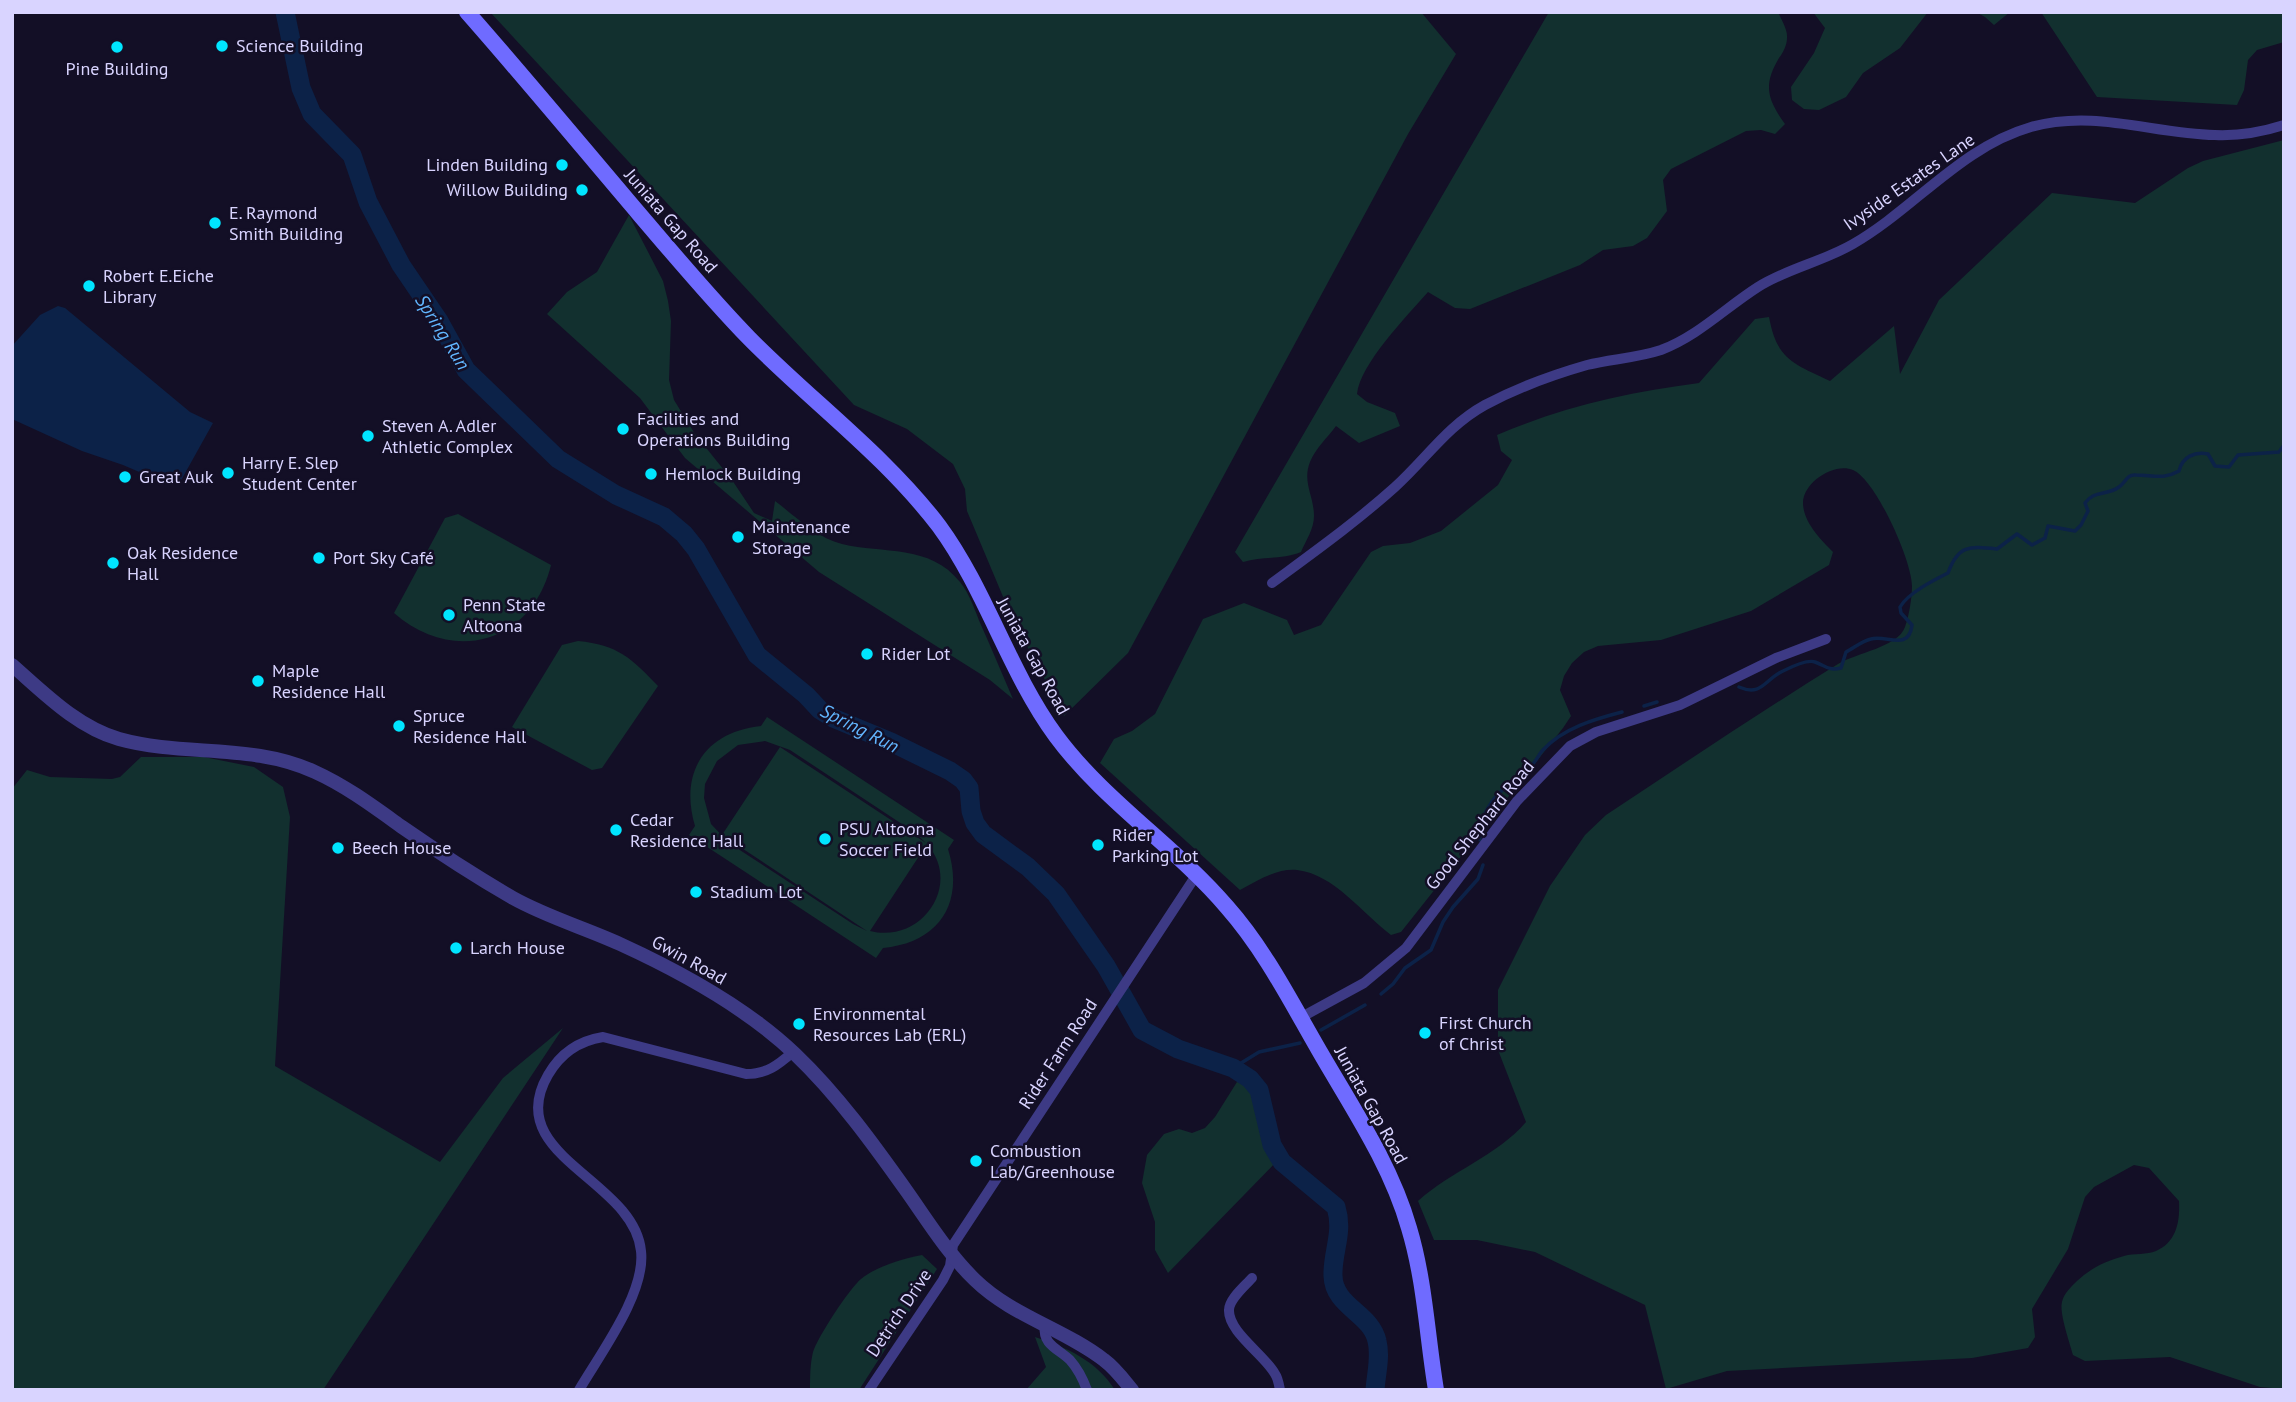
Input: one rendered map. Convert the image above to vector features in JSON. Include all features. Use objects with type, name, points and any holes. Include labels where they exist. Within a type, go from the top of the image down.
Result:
[{"type":"main road","name":"Juniata Gap Road","points":[[467,12],[728,316],[911,492],[942,530],[960,560],[1028,692],[1058,738],[1089,774],[1197,874],[1247,932],[1381,1157],[1402,1207],[1419,1266],[1436,1390]]},
{"type":"street","name":"Ivyside Estates Lane","points":[[1272,583],[1357,520],[1398,484],[1444,434],[1482,407],[1514,390],[1548,378],[1588,365],[1658,351],[1695,334],[1759,286],[1793,268],[1833,255],[1856,243],[1971,156],[2007,136],[2031,127],[2074,120],[2141,125],[2213,135],[2235,135],[2284,125]]},
{"type":"street","name":"Good Shephard Road","points":[[1300,1018],[1364,983],[1406,948],[1517,801],[1570,746],[1596,732],[1680,705],[1776,658],[1826,639]]},
{"type":"street","name":"Gwin Road","points":[[12,665],[73,717],[117,739],[153,746],[259,754],[313,771],[348,790],[489,884],[545,914],[621,944],[669,969],[745,1015],[793,1052],[829,1091],[886,1162],[951,1254],[987,1292],[1105,1360],[1132,1390]]},
{"type":"street","name":"Rider Farm Road","points":[[951,1254],[953,1245],[1197,874]]},
{"type":"street","points":[[579,1390],[633,1296],[641,1270],[642,1254],[639,1239],[629,1218],[555,1147],[540,1126],[537,1100],[552,1068],[566,1052],[591,1039],[603,1037],[746,1074],[768,1071],[793,1052]]},
{"type":"street","name":"Detrich Drive","points":[[869,1390],[943,1280],[950,1266],[951,1254]]},
{"type":"street","points":[[1252,1278],[1231,1302],[1231,1318],[1241,1334],[1276,1374],[1280,1390]]},
{"type":"street","points":[[1045,1326],[1044,1334],[1050,1345],[1069,1359],[1081,1375],[1087,1390]]},
{"type":"green space","points":[[490,12],[1421,12],[1456,54],[1408,134],[1128,653],[1064,716],[1012,618],[967,511],[965,489],[953,464],[907,429],[854,405]]},
{"type":"green space","points":[[1549,12],[1778,12],[1787,41],[1771,76],[1769,92],[1774,107],[1785,124],[1775,134],[1761,130],[1746,131],[1671,169],[1663,180],[1667,211],[1647,238],[1633,246],[1603,250],[1580,265],[1470,309],[1455,308],[1428,292],[1375,355],[1360,382],[1357,394],[1367,402],[1395,413],[1400,426],[1359,443],[1336,426],[1315,452],[1308,469],[1314,521],[1301,552],[1243,562],[1235,552]]},
{"type":"green space","points":[[1813,12],[1928,12],[1900,48],[1863,73],[1846,97],[1819,110],[1804,109],[1792,100],[1791,87],[1814,53],[1825,28]]},
{"type":"green space","points":[[1976,12],[2010,12],[1994,25]]},
{"type":"green space","points":[[2041,12],[2284,12],[2284,42],[2257,50],[2248,60],[2244,90],[2237,105],[2097,97]]},
{"type":"green space","points":[[2284,140],[2284,1389],[2260,1387],[2170,1357],[2085,1361],[2073,1355],[2061,1307],[2068,1290],[2088,1272],[2105,1263],[2163,1247],[2176,1230],[2179,1201],[2149,1168],[2134,1165],[2094,1187],[2085,1197],[2068,1249],[2032,1309],[2035,1337],[2028,1348],[1972,1358],[1727,1371],[1666,1389],[1645,1305],[1535,1252],[1477,1240],[1434,1240],[1418,1201],[1502,1144],[1526,1122],[1498,1050],[1498,990],[1550,886],[1585,835],[1606,815],[1779,701],[1838,664],[1885,645],[1901,634],[1910,607],[1910,574],[1891,522],[1862,477],[1853,470],[1837,469],[1820,476],[1804,496],[1804,511],[1810,524],[1833,552],[1829,565],[1751,611],[1661,640],[1598,646],[1584,652],[1572,663],[1560,690],[1571,716],[1401,932],[1391,935],[1336,887],[1311,873],[1282,871],[1240,890],[1100,763],[1114,739],[1132,731],[1155,714],[1203,619],[1244,603],[1287,620],[1294,635],[1321,625],[1371,552],[1383,546],[1410,543],[1441,531],[1498,485],[1512,460],[1501,451],[1497,435],[1546,416],[1596,402],[1699,383],[1755,319],[1769,317],[1772,331],[1782,351],[1797,364],[1830,381],[1894,326],[1900,374],[1939,300],[2052,193],[2135,203],[2203,161]]},
{"type":"green space","points":[[629,215],[663,281],[668,301],[671,321],[669,380],[674,400],[695,434],[732,480],[754,513],[772,521],[775,501],[807,526],[833,541],[858,547],[905,552],[935,561],[948,570],[960,582],[969,597],[1013,699],[990,680],[819,572],[685,458],[640,398],[547,314],[567,292],[597,272]]},
{"type":"green space","points":[[458,514],[551,565],[541,592],[527,613],[509,628],[488,638],[465,641],[441,638],[417,629],[394,613],[445,518]]},
{"type":"green space","points":[[578,641],[604,646],[623,654],[658,686],[602,768],[592,770],[512,727],[562,645]]},
{"type":"green space","name":"PSU Altoona Soccer Field","points":[[767,717],[954,840],[948,849],[953,887],[950,903],[933,929],[903,945],[883,948],[876,958],[689,835],[695,826],[691,788],[694,772],[701,758],[711,746],[725,737],[761,726]],"holes":[[[765,741],[790,750],[914,832],[926,843],[780,747],[722,835],[867,931],[729,843],[711,824],[704,798],[705,784],[717,761],[738,745]],[[927,844],[937,860],[940,877],[938,893],[931,908],[920,920],[905,929],[889,933],[870,931]]]},
{"type":"green space","points":[[141,757],[204,757],[254,767],[283,787],[290,817],[275,1066],[440,1162],[503,1078],[563,1028],[323,1390],[12,1390],[12,789],[27,770],[50,777],[112,779],[120,777]]},
{"type":"green space","points":[[1237,1082],[1252,1085],[1262,1103],[1273,1131],[1277,1161],[1168,1273],[1155,1250],[1155,1222],[1142,1183],[1147,1155],[1164,1134],[1179,1129],[1192,1133],[1205,1128]]},
{"type":"green space","points":[[922,1255],[937,1269],[859,1390],[810,1390],[811,1362],[816,1345],[856,1284],[867,1274],[882,1267]]},
{"type":"green space","points":[[1035,1337],[1080,1356],[1099,1371],[1115,1390],[1026,1390],[1046,1367]]},
{"type":"water","points":[[58,306],[65,308],[190,412],[213,423],[179,484],[151,477],[82,451],[12,419],[12,346],[40,315]]},
{"type":"waterway","name":"Spring Run","points":[[285,12],[301,88],[312,114],[352,155],[368,202],[401,265],[439,321],[466,370],[558,459],[616,495],[664,517],[684,534],[696,549],[757,655],[820,710],[891,742],[963,780],[969,788],[975,823],[983,834],[1028,867],[1056,894],[1106,966],[1142,1030],[1178,1049],[1233,1068],[1250,1079],[1259,1090],[1272,1145],[1282,1162],[1336,1207],[1339,1225],[1333,1267],[1335,1287],[1346,1303],[1368,1323],[1377,1341],[1379,1353],[1375,1390]]},
{"type":"waterway","points":[[1739,687],[1753,690],[1763,686],[1777,674],[1808,662],[1841,668],[1846,652],[1864,641],[1906,638],[1912,625],[1901,613],[1900,607],[1915,592],[1948,573],[1961,552],[1972,548],[1997,549],[2017,534],[2032,545],[2045,538],[2048,526],[2075,531],[2088,511],[2085,503],[2097,495],[2114,490],[2130,476],[2173,474],[2179,471],[2186,459],[2198,453],[2208,454],[2215,466],[2229,467],[2238,455],[2279,452],[2284,445]]},
{"type":"waterway","points":[[1644,706],[1657,702]]},
{"type":"waterway","points":[[1480,840],[1483,817],[1488,807],[1532,765],[1551,742],[1580,725],[1622,712]]},
{"type":"waterway","points":[[1381,994],[1405,968],[1431,950],[1443,922],[1478,879],[1483,865]]},
{"type":"waterway","points":[[1321,1030],[1365,1005]]},
{"type":"waterway","points":[[1233,1068],[1259,1052],[1300,1043]]},
{"type":"place","name":"Science Building","points":[[222,46]]},
{"type":"place","name":"Pine Building","points":[[117,47]]},
{"type":"place","name":"Linden Building","points":[[562,165]]},
{"type":"place","name":"Willow Building","points":[[582,190]]},
{"type":"place","name":"E. Raymond Smith Building","points":[[215,223]]},
{"type":"place","name":"Robert E.Eiche Library","points":[[89,286]]},
{"type":"place","name":"Facilities and Operations Building","points":[[623,429]]},
{"type":"place","name":"Steven A. Adler Athletic Complex","points":[[368,436]]},
{"type":"place","name":"Harry E. Slep Student Center","points":[[228,473]]},
{"type":"place","name":"Hemlock Building","points":[[651,474]]},
{"type":"place","name":"Great Auk","points":[[125,477]]},
{"type":"place","name":"Maintenance Storage","points":[[738,537]]},
{"type":"place","name":"Port Sky Café","points":[[319,558]]},
{"type":"place","name":"Oak Residence Hall","points":[[113,563]]},
{"type":"place","name":"Penn State Altoona","points":[[449,615]]},
{"type":"place","name":"Rider Lot","points":[[867,654]]},
{"type":"place","name":"Maple Residence Hall","points":[[258,681]]},
{"type":"place","name":"Spruce Residence Hall","points":[[399,726]]},
{"type":"place","name":"Cedar Residence Hall","points":[[616,830]]},
{"type":"place","name":"PSU Altoona Soccer Field","points":[[825,839]]},
{"type":"place","name":"Rider Parking Lot","points":[[1098,845]]},
{"type":"place","name":"Beech House","points":[[338,848]]},
{"type":"place","name":"Stadium Lot","points":[[696,892]]},
{"type":"place","name":"Larch House","points":[[456,948]]},
{"type":"place","name":"Environmental Resources Lab (ERL)","points":[[799,1024]]},
{"type":"place","name":"First Church of Christ","points":[[1425,1033]]},
{"type":"place","name":"Combustion Lab/Greenhouse","points":[[976,1161]]}]
